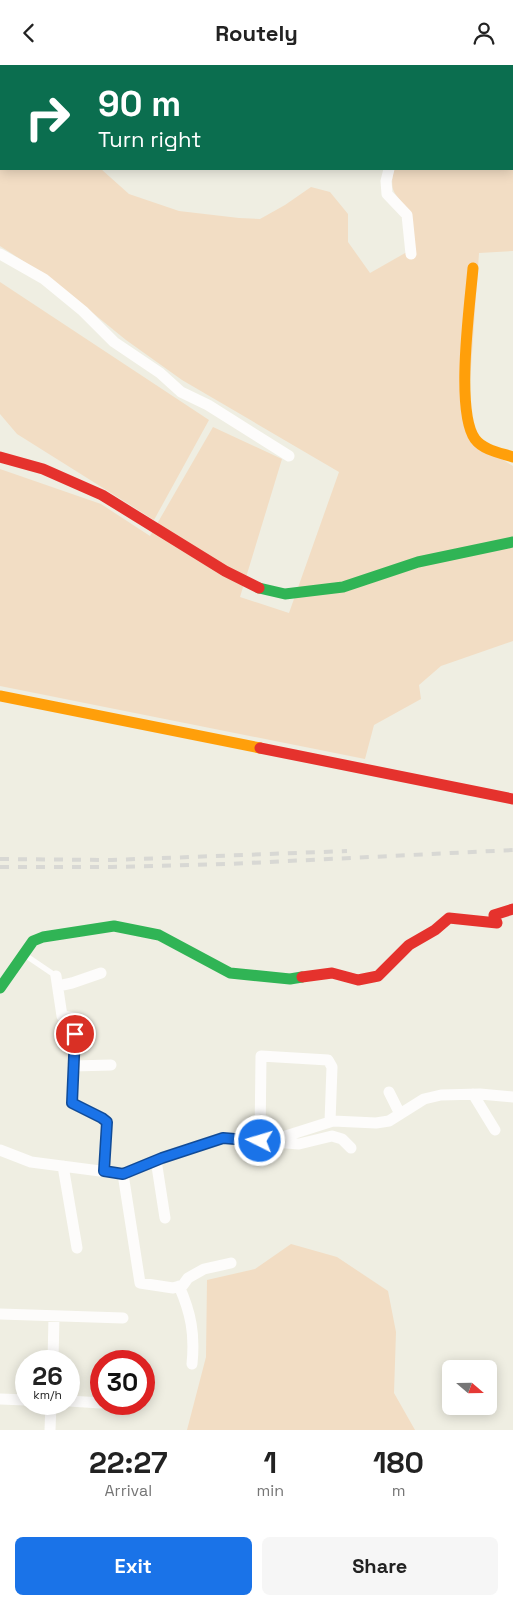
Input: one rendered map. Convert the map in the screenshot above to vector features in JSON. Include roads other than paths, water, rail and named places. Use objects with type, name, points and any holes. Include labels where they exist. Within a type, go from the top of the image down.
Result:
[{"type":"street","points":[[389,170],[386,181],[387,194],[406,215],[411,254]]},
{"type":"street","points":[[0,254],[44,279],[83,311],[114,342],[160,373],[181,392],[208,405],[289,456]]},
{"type":"street","points":[[473,268],[466,353],[465,400],[467,419],[475,440],[482,445],[513,457]]},
{"type":"street","points":[[0,457],[43,469],[102,495],[225,571],[262,589],[285,594],[343,587],[418,562],[513,542]]},
{"type":"street","points":[[0,696],[513,799]]},
{"type":"street","points":[[0,988],[33,941],[42,937],[114,926],[159,935],[230,973],[290,979],[332,973],[358,980],[378,976],[409,945],[436,930],[449,918],[497,923],[494,915],[513,909]]},
{"type":"street","points":[[101,973],[72,983],[57,981],[62,1016],[75,1018],[72,1103],[107,1122],[104,1171]]},
{"type":"street","points":[[265,1141],[261,1056],[328,1060],[332,1067],[330,1123]]},
{"type":"street","points":[[73,1066],[110,1065]]},
{"type":"street","points":[[389,1091],[400,1114]]},
{"type":"street","points":[[473,1094],[496,1130]]},
{"type":"street","points":[[265,1141],[333,1121],[376,1123],[389,1121],[424,1099],[442,1095],[473,1094],[513,1097]]},
{"type":"street","points":[[0,1150],[31,1162],[123,1174],[223,1138],[299,1144],[332,1136],[342,1139],[351,1148]]},
{"type":"street","points":[[156,1161],[165,1218]]},
{"type":"street","points":[[63,1166],[76,1248]]},
{"type":"street","points":[[123,1174],[140,1283],[179,1286],[183,1285],[188,1278],[204,1269],[231,1263]]},
{"type":"street","points":[[179,1286],[188,1307],[194,1344],[192,1363]]},
{"type":"street","points":[[0,1314],[123,1318]]},
{"type":"street","points":[[53,1350],[54,1316]]},
{"type":"street","points":[[0,1399],[15,1400]]},
{"type":"street","points":[[50,1430],[51,1415]]},
{"type":"lane","points":[[23,954],[57,981]]},
{"type":"railway","points":[[0,867],[228,864],[513,850]]},
{"type":"railway","points":[[0,859],[112,860],[347,851]]}]
